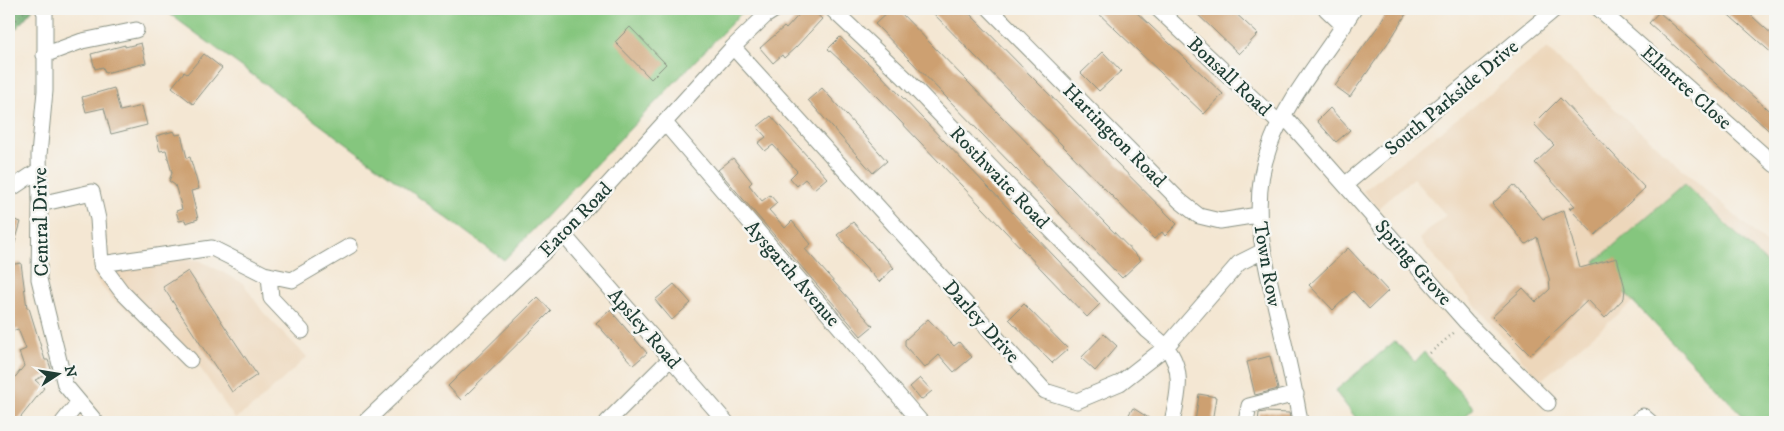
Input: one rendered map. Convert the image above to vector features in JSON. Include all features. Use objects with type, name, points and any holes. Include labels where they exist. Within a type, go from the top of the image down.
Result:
[{"type":"street","name":"Rosthwaite Road","points":[[832,9],[904,77],[1148,331],[1166,347]]},
{"type":"street","name":"Hartington Road","points":[[990,9],[1180,201],[1199,216],[1220,221],[1258,215]]},
{"type":"street","name":"Bonsall Road","points":[[1158,9],[1282,120]]},
{"type":"street","points":[[1326,9],[1344,26]]},
{"type":"street","name":"Town Row","points":[[1300,422],[1296,394],[1263,251],[1258,215],[1260,176],[1269,147],[1282,120],[1354,9]]},
{"type":"street","name":"South Parkside Drive","points":[[1346,184],[1555,9]]},
{"type":"street","name":"Elmtree Close","points":[[1600,9],[1775,165]]},
{"type":"street","name":"Central Drive","points":[[44,11],[45,92],[39,170],[39,279],[65,385],[96,422]]},
{"type":"street","name":"Eaton Road","points":[[365,422],[563,234],[732,47],[767,11]]},
{"type":"street","points":[[44,54],[82,40],[136,30]]},
{"type":"street","name":"Darley Drive","points":[[732,47],[1045,391],[1077,401],[1120,382],[1166,347],[1239,263],[1263,251]]},
{"type":"street","name":"Spring Grove","points":[[1282,120],[1346,184],[1466,322],[1548,403]]},
{"type":"street","name":"Aysgarth Avenue","points":[[665,123],[921,422]]},
{"type":"street","points":[[9,190],[39,170]]},
{"type":"street","points":[[40,204],[92,192],[98,219],[101,264],[122,292],[190,360]]},
{"type":"street","name":"Apsley Road","points":[[563,234],[726,422]]},
{"type":"street","points":[[101,264],[212,248],[269,275],[292,280],[350,246]]},
{"type":"street","points":[[269,275],[271,298],[302,331]]},
{"type":"street","points":[[1166,347],[1179,369],[1178,396],[1172,422]]},
{"type":"street","points":[[607,422],[671,358]]},
{"type":"street","points":[[1246,422],[1249,406],[1296,394]]},
{"type":"street","points":[[63,422],[79,402]]},
{"type":"street","points":[[1636,422],[1643,416],[1650,422]]},
{"type":"path","points":[[9,26],[27,9]]},
{"type":"path","points":[[1430,353],[1466,322]]},
{"type":"shaded area","points":[[1547,49],[1775,251],[1775,422],[1635,300],[1540,381],[1419,239],[1446,215],[1413,178],[1378,208],[1363,191]]},
{"type":"shaded area","points":[[181,258],[199,260],[243,283],[263,312],[307,357],[256,404],[235,419],[186,347],[149,320],[129,311],[111,298],[94,277],[103,272]]},
{"type":"green space","points":[[9,9],[33,9],[9,37]]},
{"type":"green space","points":[[163,9],[743,9],[744,10],[504,260]]},
{"type":"green space","points":[[1684,184],[1775,271],[1775,422],[1749,422],[1595,262]]},
{"type":"green space","points":[[1395,341],[1415,362],[1424,352],[1474,408],[1459,422],[1359,422],[1335,391]]},
{"type":"building","points":[[804,9],[811,9],[822,19],[784,58],[782,55],[773,63],[760,48],[784,27],[786,29]]},
{"type":"building","points":[[891,9],[897,9],[1141,260],[1122,278],[875,24]]},
{"type":"building","points":[[929,9],[965,9],[1177,224],[1165,236],[1162,232],[1154,239]]},
{"type":"building","points":[[1094,9],[1133,9],[1223,94],[1204,114]]},
{"type":"building","points":[[1192,9],[1231,9],[1258,34],[1239,54]]},
{"type":"building","points":[[1388,9],[1409,9],[1350,97],[1335,86],[1379,25]]},
{"type":"building","points":[[1722,9],[1744,9],[1775,37],[1775,56]]},
{"type":"building","points":[[1659,12],[1775,116],[1775,136],[1649,23]]},
{"type":"building","points":[[630,27],[666,64],[651,79],[615,42]]},
{"type":"building","points":[[840,37],[878,72],[1100,304],[1087,317],[857,76],[828,49]]},
{"type":"building","points":[[141,43],[146,63],[105,73],[103,67],[95,69],[91,54]]},
{"type":"building","points":[[1103,52],[1121,71],[1099,91],[1081,73]]},
{"type":"building","points":[[204,54],[222,68],[193,104],[172,87],[184,72],[187,74]]},
{"type":"building","points":[[114,88],[120,111],[142,106],[147,125],[111,134],[104,108],[86,112],[82,97]]},
{"type":"building","points":[[822,88],[887,161],[873,173],[808,100]]},
{"type":"building","points":[[1560,98],[1645,188],[1595,235],[1569,208],[1575,206],[1535,163],[1554,145],[1534,124]]},
{"type":"building","points":[[1330,108],[1350,130],[1336,142],[1317,121]]},
{"type":"building","points":[[771,116],[827,178],[814,189],[805,179],[797,186],[790,178],[797,171],[773,145],[765,151],[758,143],[766,137],[757,127]]},
{"type":"building","points":[[174,131],[176,135],[181,134],[187,158],[190,157],[199,189],[191,191],[198,219],[186,223],[185,220],[179,221],[176,211],[182,209],[175,185],[169,181],[172,173],[166,150],[160,151],[156,136]]},
{"type":"building","points":[[733,158],[752,182],[749,185],[762,201],[770,195],[777,203],[769,210],[785,228],[792,221],[811,244],[805,249],[873,326],[861,336],[718,170]]},
{"type":"building","points":[[1514,185],[1543,219],[1564,210],[1580,268],[1617,258],[1625,288],[1624,298],[1605,318],[1588,300],[1530,355],[1492,317],[1523,288],[1536,302],[1550,289],[1549,278],[1537,237],[1526,244],[1492,204]]},
{"type":"building","points":[[9,218],[21,222],[12,253],[9,252]]},
{"type":"building","points":[[853,222],[894,268],[879,282],[837,235]]},
{"type":"building","points":[[1348,248],[1388,291],[1369,309],[1353,291],[1333,310],[1309,285]]},
{"type":"building","points":[[21,263],[27,308],[29,308],[45,360],[48,360],[52,372],[35,380],[44,388],[17,422],[9,422],[9,385],[24,366],[19,352],[26,349],[18,329],[9,332],[9,265]]},
{"type":"building","points":[[188,271],[257,375],[232,392],[163,287]]},
{"type":"building","points":[[674,284],[691,303],[672,320],[655,300]]},
{"type":"building","points":[[538,297],[551,311],[461,400],[448,386]]},
{"type":"building","points":[[1024,304],[1068,349],[1052,363],[1009,319]]},
{"type":"building","points":[[610,310],[647,353],[633,365],[596,323]]},
{"type":"building","points":[[928,319],[954,346],[959,342],[972,357],[954,372],[939,355],[925,368],[905,346],[905,340]]},
{"type":"building","points":[[1104,334],[1117,346],[1095,371],[1081,358]]},
{"type":"building","points":[[1270,356],[1278,389],[1255,395],[1247,362]]},
{"type":"building","points":[[920,378],[932,391],[921,400],[910,387]]},
{"type":"building","points":[[1199,394],[1216,397],[1212,422],[1195,422]]},
{"type":"building","points":[[1133,408],[1155,422],[1124,422]]},
{"type":"building","points":[[1259,413],[1289,413],[1291,422],[1258,422]]}]
